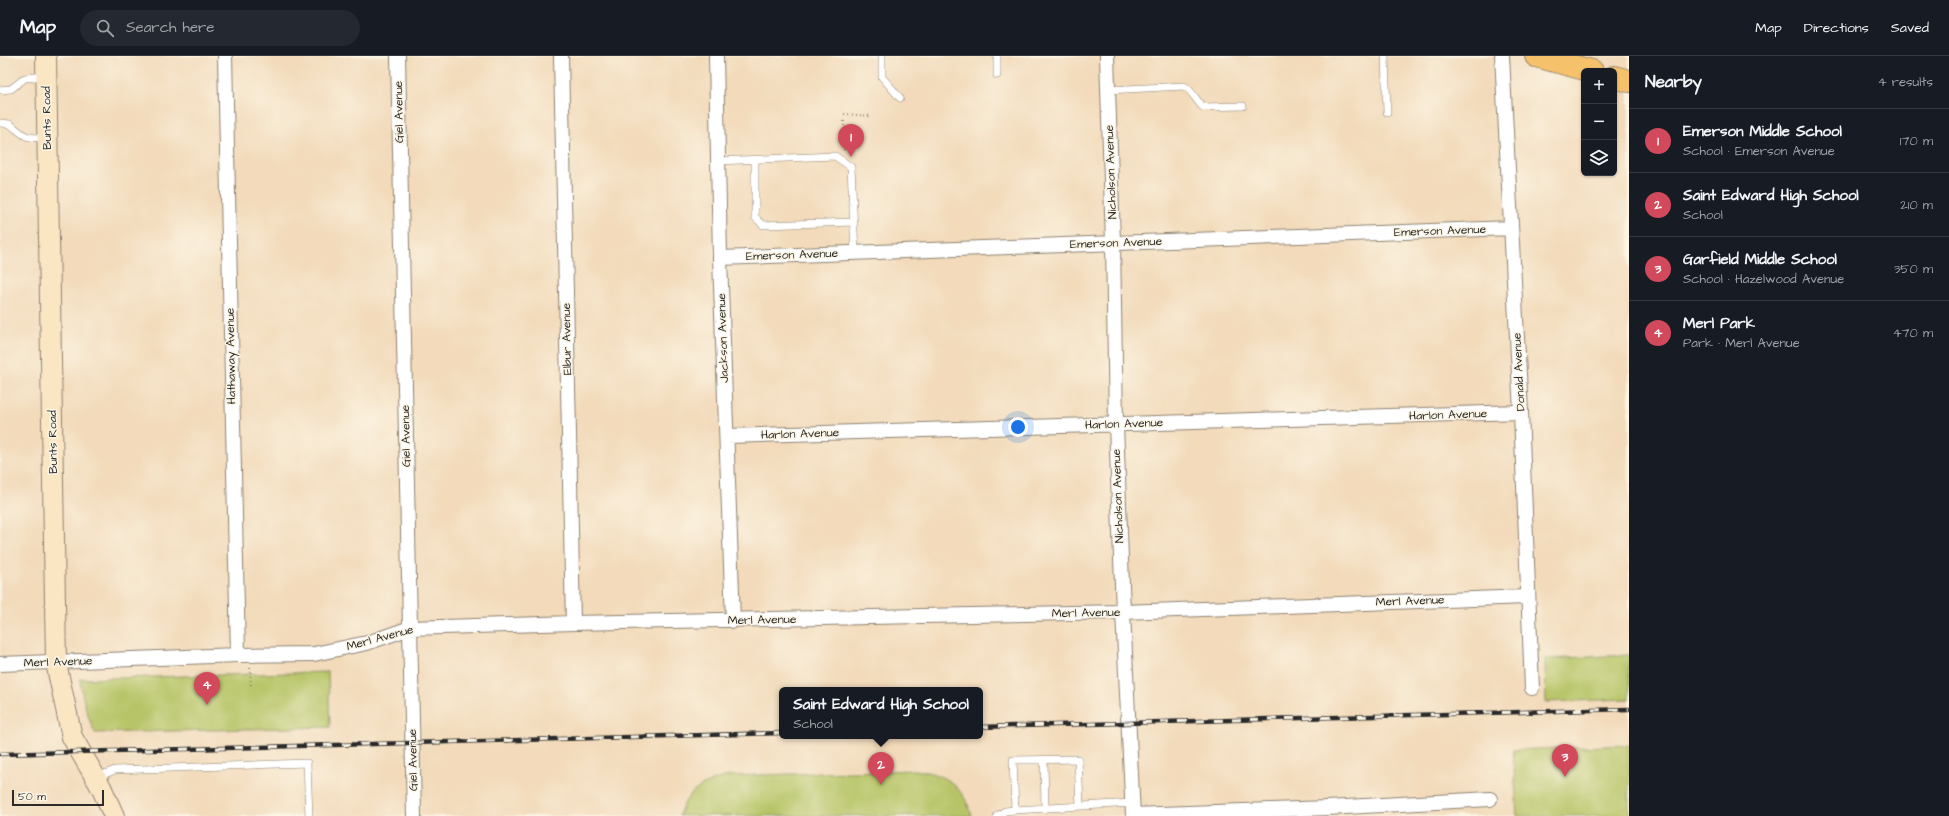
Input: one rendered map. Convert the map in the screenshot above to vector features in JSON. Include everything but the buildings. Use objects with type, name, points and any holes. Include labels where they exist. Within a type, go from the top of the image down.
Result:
[{"type":"main road","points":[[1536,56],[1581,68]]},
{"type":"main road","points":[[1617,78],[1629,81]]},
{"type":"street","name":"Bunts Road","points":[[46,56],[56,663],[72,737],[114,816]]},
{"type":"street","name":"Hathaway Avenue","points":[[225,56],[244,655]]},
{"type":"street","name":"Giel Avenue","points":[[398,56],[414,816]]},
{"type":"street","name":"Elbur Avenue","points":[[561,56],[573,623]]},
{"type":"street","name":"Jackson Avenue","points":[[716,56],[720,258],[733,621]]},
{"type":"street","name":"Nicholson Avenue","points":[[1107,56],[1113,243],[1116,424],[1123,612],[1133,811]]},
{"type":"street","name":"Donald Avenue","points":[[1502,56],[1521,412],[1527,597],[1532,688]]},
{"type":"street","name":"Emerson Avenue","points":[[720,258],[1511,228]]},
{"type":"street","name":"Harlon Avenue","points":[[727,436],[1521,412]]},
{"type":"street","name":"Merl Avenue","points":[[0,664],[244,655],[314,654],[367,643],[410,628],[573,623],[1123,612],[1527,597]]},
{"type":"street","points":[[1133,811],[1328,812],[1490,799]]},
{"type":"lane","points":[[882,56],[882,77],[900,98]]},
{"type":"lane","points":[[997,56],[997,75]]},
{"type":"lane","points":[[1385,56],[1387,112]]},
{"type":"lane","points":[[0,90],[11,89],[25,78],[47,76]]},
{"type":"lane","points":[[1108,90],[1184,86],[1188,88],[1196,101],[1203,107],[1243,106]]},
{"type":"lane","points":[[0,123],[10,124],[21,135],[28,138],[48,138]]},
{"type":"lane","points":[[718,161],[835,156],[851,167],[855,253]]},
{"type":"lane","points":[[755,160],[755,217],[764,225],[854,222]]},
{"type":"lane","points":[[1015,810],[1013,760],[1078,758],[1080,806]]},
{"type":"lane","points":[[1044,760],[1046,809]]},
{"type":"lane","points":[[95,778],[115,770],[307,763],[309,816]]},
{"type":"lane","points":[[997,816],[1005,811],[1080,806],[1133,811]]},
{"type":"path","points":[[844,153],[844,114],[871,116]]},
{"type":"path","points":[[244,655],[251,687]]},
{"type":"green space","points":[[1629,655],[1629,699],[1546,702],[1545,659]]},
{"type":"green space","points":[[328,672],[330,727],[95,733],[85,706],[80,679]]},
{"type":"green space","points":[[1629,745],[1629,816],[1517,816],[1513,750]]},
{"type":"green space","points":[[914,770],[935,774],[951,783],[964,797],[972,816],[679,816],[682,807],[698,788],[712,781],[729,776]]},
{"type":"railway","points":[[983,727],[1629,709]]},
{"type":"railway","points":[[0,754],[779,733]]},
{"type":"place","name":"Emerson Middle School","points":[[851,157]]},
{"type":"place","name":"Merl Park","points":[[207,705]]},
{"type":"place","name":"Garfield Middle School","points":[[1565,777]]},
{"type":"place","name":"Saint Edward High School","points":[[881,785]]}]
